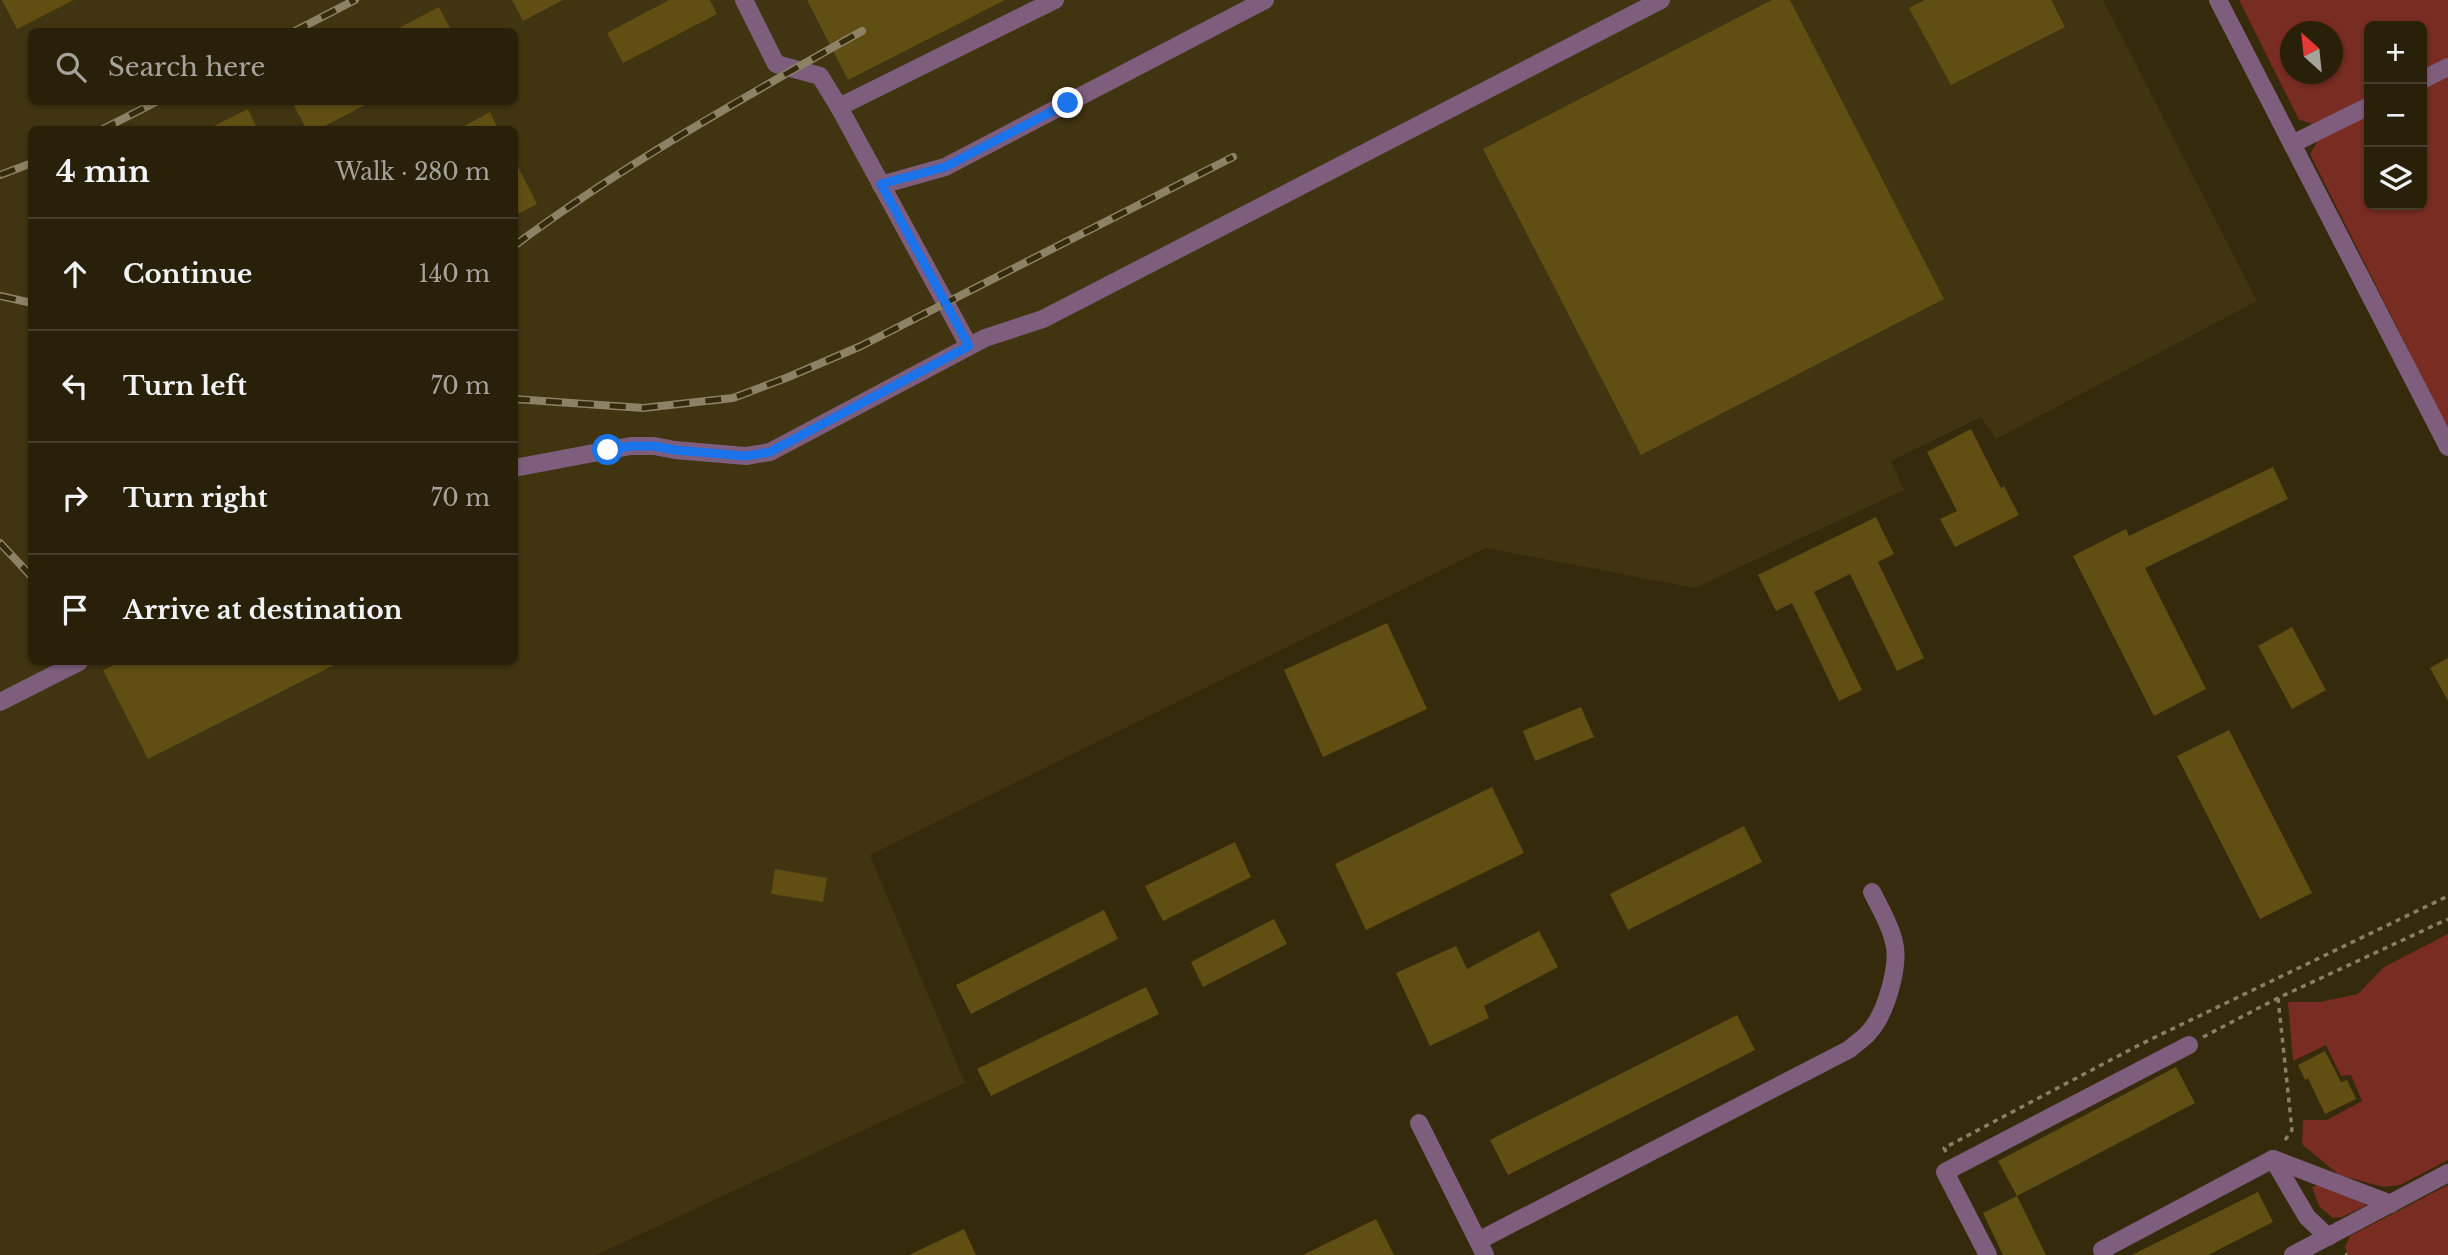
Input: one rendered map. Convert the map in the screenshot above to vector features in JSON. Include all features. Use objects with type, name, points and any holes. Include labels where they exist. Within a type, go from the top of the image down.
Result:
[{"type":"street","points":[[744,0],[776,64],[820,76],[969,346]]},
{"type":"street","points":[[839,107],[1055,0]]},
{"type":"street","points":[[881,184],[945,167],[1265,0]]},
{"type":"street","points":[[518,467],[631,446],[746,456],[770,452],[969,346],[998,332],[1043,319],[1661,0]]},
{"type":"street","points":[[2218,0],[2448,447]]},
{"type":"street","points":[[2427,78],[2448,67]]},
{"type":"street","points":[[2292,144],[2364,108]]},
{"type":"street","points":[[0,702],[73,665]]},
{"type":"street","points":[[1419,1123],[1481,1248],[1850,1049],[1872,1030],[1894,974],[1895,945],[1872,892]]},
{"type":"street","points":[[1988,1255],[1945,1171],[2189,1045]]},
{"type":"street","points":[[2273,1159],[2307,1217],[2328,1237]]},
{"type":"street","points":[[2104,1255],[2102,1250],[2273,1159],[2391,1204]]},
{"type":"street","points":[[2293,1255],[2448,1173]]},
{"type":"path","points":[[1954,1167],[1944,1148],[2141,1044],[2448,896]]},
{"type":"path","points":[[2189,1045],[2278,998],[2448,919]]},
{"type":"path","points":[[2273,1159],[2292,1130],[2278,998]]},
{"type":"shaded area","points":[[0,0],[2103,0],[2257,301],[1996,439],[1981,417],[1891,461],[1904,490],[1695,588],[1486,548],[870,855],[965,1083],[596,1255],[0,1255]]},
{"type":"shaded area","points":[[2239,0],[2448,0],[2448,58],[2427,68],[2427,21],[2364,21],[2364,99],[2314,124],[2299,120],[2281,84],[2343,84],[2343,21],[2280,21],[2280,82]]},
{"type":"shaded area","points":[[2448,76],[2448,429],[2310,154],[2319,139],[2364,116],[2364,210],[2427,210],[2427,86]]},
{"type":"shaded area","points":[[2448,934],[2448,1160],[2400,1185],[2383,1187],[2339,1175],[2302,1144],[2303,1120],[2327,1120],[2362,1101],[2351,1075],[2341,1076],[2326,1045],[2293,1061],[2288,1002],[2320,1002],[2358,994],[2384,967]]},
{"type":"shaded area","points":[[2318,1185],[2366,1200],[2365,1206],[2342,1217],[2333,1218],[2319,1206],[2312,1187]]},
{"type":"shaded area","points":[[2448,1185],[2448,1255],[2348,1255],[2345,1247],[2350,1236]]},
{"type":"building","points":[[2,0],[74,0],[17,29]]},
{"type":"building","points":[[512,0],[563,0],[523,21]]},
{"type":"building","points":[[669,0],[710,0],[717,14],[623,63],[607,33]]},
{"type":"building","points":[[807,0],[1005,0],[848,80]]},
{"type":"building","points":[[1772,0],[1790,0],[1944,299],[1641,455],[1483,149]]},
{"type":"building","points":[[1925,0],[2051,0],[2065,27],[1951,85],[1909,8]]},
{"type":"building","points":[[439,7],[450,28],[399,28]]},
{"type":"building","points":[[294,105],[365,105],[325,126],[305,126]]},
{"type":"building","points":[[248,109],[256,126],[214,126]]},
{"type":"building","points":[[490,112],[497,126],[464,126]]},
{"type":"building","points":[[518,167],[537,204],[518,214]]},
{"type":"building","points":[[1971,429],[2001,488],[2004,486],[2019,515],[1955,547],[1940,519],[1957,511],[1927,452]]},
{"type":"building","points":[[2273,467],[2288,499],[2145,568],[2206,689],[2154,716],[2073,556],[2126,529],[2129,536]]},
{"type":"building","points":[[1876,517],[1894,554],[1878,562],[1924,658],[1897,671],[1850,574],[1814,592],[1862,690],[1839,701],[1792,603],[1776,611],[1758,575]]},
{"type":"building","points":[[1387,623],[1427,709],[1323,757],[1284,670]]},
{"type":"building","points":[[2292,627],[2326,690],[2292,709],[2258,646]]},
{"type":"building","points":[[2448,658],[2448,701],[2430,668]]},
{"type":"building","points":[[114,665],[334,665],[148,759],[103,670]]},
{"type":"building","points":[[1581,707],[1594,737],[1535,761],[1523,731]]},
{"type":"building","points":[[2229,730],[2312,893],[2260,919],[2177,756]]},
{"type":"building","points":[[1492,787],[1524,853],[1366,930],[1335,864]]},
{"type":"building","points":[[1744,826],[1762,862],[1628,930],[1610,894]]},
{"type":"building","points":[[1235,842],[1251,877],[1163,921],[1145,886]]},
{"type":"building","points":[[775,869],[827,878],[823,902],[771,894]]},
{"type":"building","points":[[1104,910],[1118,939],[971,1014],[956,985]]},
{"type":"building","points":[[1274,919],[1287,944],[1203,987],[1191,962]]},
{"type":"building","points":[[1539,931],[1558,967],[1484,1006],[1489,1018],[1430,1046],[1396,973],[1456,946],[1467,969]]},
{"type":"building","points":[[1146,987],[1159,1014],[991,1096],[977,1069]]},
{"type":"building","points":[[1737,1015],[1755,1050],[1508,1175],[1490,1140]]},
{"type":"building","points":[[2325,1051],[2341,1082],[2347,1080],[2356,1099],[2325,1114],[2308,1078],[2305,1080],[2298,1065]]},
{"type":"building","points":[[2176,1067],[2195,1103],[2017,1196],[1998,1161]]},
{"type":"building","points":[[2258,1192],[2273,1222],[2208,1255],[2132,1255]]},
{"type":"building","points":[[2017,1196],[2046,1255],[2003,1255],[1983,1213]]},
{"type":"building","points":[[1376,1219],[1394,1255],[1303,1255]]},
{"type":"building","points":[[964,1229],[976,1255],[909,1255]]},
{"type":"railway","points":[[301,28],[355,0]]},
{"type":"railway","points":[[518,243],[641,160],[862,31]]},
{"type":"railway","points":[[109,126],[150,105]]},
{"type":"railway","points":[[518,399],[643,408],[733,398],[861,346],[1233,157]]},
{"type":"railway","points":[[0,175],[28,164]]},
{"type":"railway","points":[[0,296],[28,302]]},
{"type":"railway","points":[[0,543],[28,573]]},
{"type":"route","points":[[608,450],[654,446],[746,456],[770,452],[969,346],[881,184],[945,167],[1068,103]]}]
